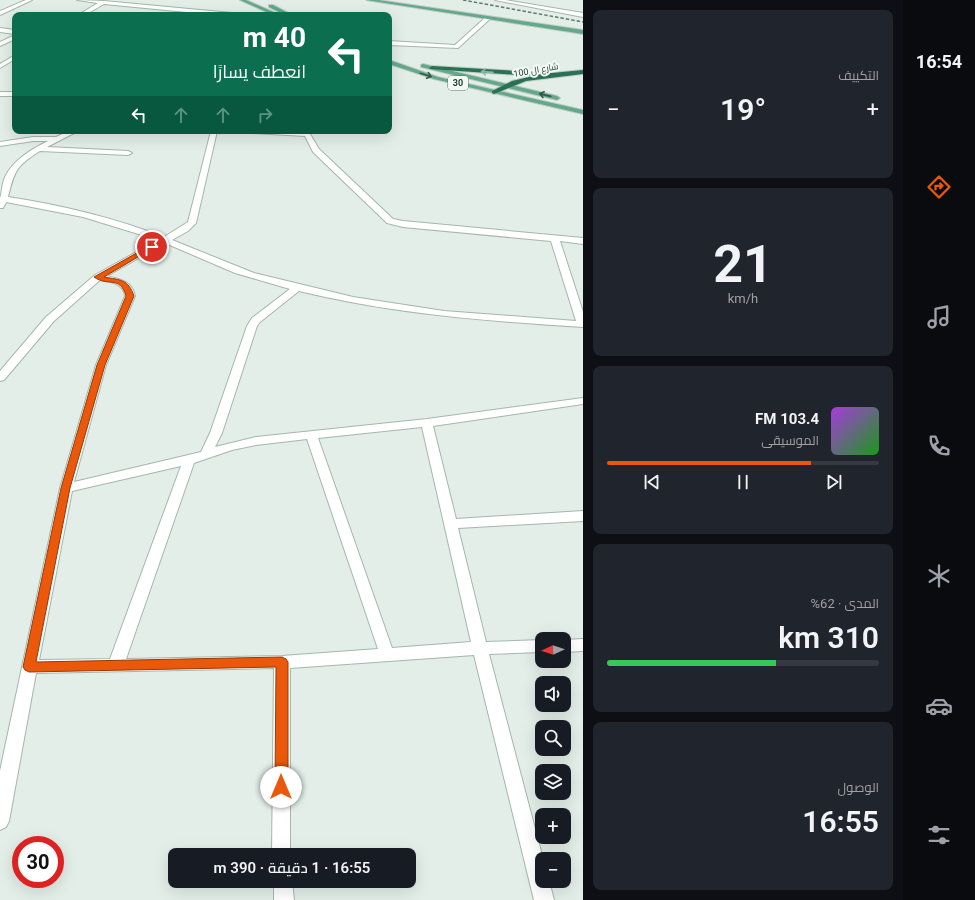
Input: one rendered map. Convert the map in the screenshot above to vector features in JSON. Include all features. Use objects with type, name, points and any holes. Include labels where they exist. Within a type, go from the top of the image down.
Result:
[{"type":"highway","points":[[432,68],[554,75]]},
{"type":"highway","name":"شارع ال 100","points":[[494,92],[504,85],[554,75],[583,72]]},
{"type":"main road","points":[[242,0],[268,12]]},
{"type":"main road","points":[[257,0],[283,12]]},
{"type":"main road","points":[[368,0],[583,32]]},
{"type":"main road","points":[[388,0],[583,28]]},
{"type":"main road","name":"30","points":[[392,57],[432,68],[562,99]]},
{"type":"main road","name":"30","points":[[392,63],[436,78],[583,112]]},
{"type":"street","points":[[0,13],[30,0]]},
{"type":"street","points":[[79,0],[104,1],[198,12]]},
{"type":"street","points":[[497,0],[583,15]]},
{"type":"street","points":[[86,12],[104,1]]},
{"type":"street","points":[[187,11],[191,5]]},
{"type":"street","points":[[392,43],[456,47],[488,18]]},
{"type":"street","points":[[0,30],[12,32]]},
{"type":"street","points":[[0,44],[12,38]]},
{"type":"street","points":[[0,66],[12,59]]},
{"type":"street","points":[[0,94],[12,94]]},
{"type":"street","points":[[69,134],[31,153],[17,166],[10,175],[1,202],[64,209],[92,216],[165,240],[229,268],[262,279],[376,304],[444,314],[510,320],[582,324],[555,238]]},
{"type":"street","points":[[0,378],[50,319],[98,277],[185,229],[192,223],[213,134]]},
{"type":"street","points":[[308,134],[316,150],[390,221],[403,224],[583,241]]},
{"type":"street","points":[[0,144],[33,139],[58,139]]},
{"type":"street","points":[[38,149],[128,153]]},
{"type":"street","points":[[0,821],[4,775],[29,667],[66,488],[101,365],[130,296],[127,286],[122,283],[98,277]]},
{"type":"street","points":[[206,454],[216,433],[252,326],[260,317],[298,287]]},
{"type":"street","points":[[66,488],[189,460],[229,447],[256,441],[311,434],[427,424],[583,401]]},
{"type":"street","points":[[427,424],[480,648],[544,900]]},
{"type":"street","points":[[311,434],[387,654]]},
{"type":"street","points":[[116,665],[189,460]]},
{"type":"street","points":[[450,524],[583,516]]},
{"type":"street","points":[[571,646],[583,645]]},
{"type":"street","points":[[29,667],[282,662],[480,648],[535,646]]},
{"type":"street","points":[[281,848],[282,662]]},
{"type":"street","points":[[283,888],[284,900]]},
{"type":"railway","points":[[463,0],[583,22]]},
{"type":"route","points":[[152,247],[98,277],[122,283],[127,286],[130,291],[130,296],[128,305],[101,365],[66,488],[29,667],[282,662],[281,787]]}]
